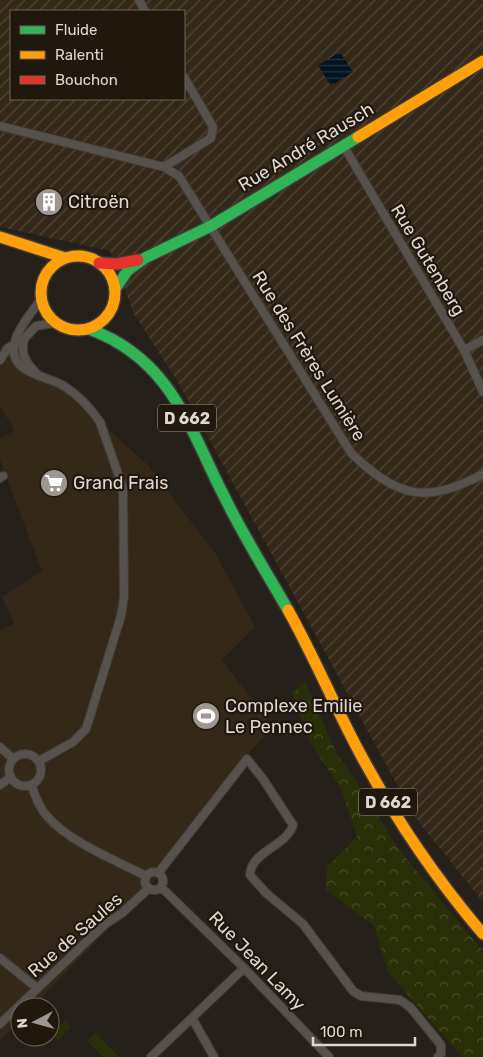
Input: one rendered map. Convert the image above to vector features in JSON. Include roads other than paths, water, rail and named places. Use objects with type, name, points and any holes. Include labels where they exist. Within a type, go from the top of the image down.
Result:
[{"type":"main road","name":"Rue André Rausch","points":[[114,289],[128,270],[145,258],[211,226],[483,60]]},
{"type":"main road","points":[[0,237],[65,258],[86,257],[99,263],[110,274],[114,289],[113,305],[101,323],[89,329],[71,330],[55,323],[44,308],[41,299],[45,276],[42,261],[34,248]]},
{"type":"main road","points":[[45,276],[54,265],[65,258]]},
{"type":"main road","name":"Rue André Rausch","points":[[99,263],[126,263],[145,258]]},
{"type":"main road","name":"D 662","points":[[110,312],[112,328],[125,348]]},
{"type":"main road","name":"D 662","points":[[89,329],[104,335],[125,348],[161,378],[179,403],[228,504],[298,628],[384,796],[424,859],[483,934]]},
{"type":"street","points":[[0,126],[164,167],[211,138],[213,128],[185,79]]},
{"type":"street","name":"Rue Gutenberg","points":[[344,145],[464,350],[483,392]]},
{"type":"street","name":"Rue des Frères Lumière","points":[[164,167],[179,176],[351,453],[374,475],[409,493],[442,492],[483,474]]},
{"type":"street","points":[[39,761],[74,742],[86,729],[123,610],[124,597],[123,488],[119,471],[100,422],[64,386],[38,375],[28,373],[19,364],[15,344],[22,326],[41,299]]},
{"type":"street","points":[[38,375],[26,361],[23,354],[24,339],[36,326],[55,323]]},
{"type":"street","points":[[464,350],[483,340]]},
{"type":"street","points":[[0,360],[8,348],[15,344]]},
{"type":"street","points":[[0,747],[13,759]]},
{"type":"street","points":[[28,753],[39,761],[41,775],[31,785],[18,785],[11,777],[9,770],[13,759],[28,753]]},
{"type":"street","points":[[159,872],[248,759],[263,778],[293,824],[289,834],[252,864],[250,875],[277,904],[303,924],[353,990],[361,996],[400,1000],[410,1007],[441,1045],[441,1054],[438,1057]]},
{"type":"street","points":[[0,785],[11,777]]},
{"type":"street","points":[[31,785],[38,804],[47,817],[77,840],[146,876]]},
{"type":"street","points":[[149,872],[159,872],[164,882],[161,887],[152,890],[148,889],[144,881],[146,876],[149,872]]},
{"type":"street","name":"Rue Jean Lamy","points":[[161,887],[244,968],[329,1057]]},
{"type":"street","name":"Rue de Saules","points":[[0,1024],[104,925],[122,913],[148,889]]},
{"type":"street","points":[[0,958],[37,988]]},
{"type":"street","points":[[151,1057],[244,968]]},
{"type":"street","points":[[192,1018],[214,1057]]},
{"type":"water","points":[[340,52],[353,72],[331,86],[318,65]]},
{"type":"place","name":"Citroën","points":[[49,202]]},
{"type":"place","name":"Grand Frais","points":[[54,483]]},
{"type":"place","name":"Complexe Emilie Le Pennec","points":[[206,716]]}]
